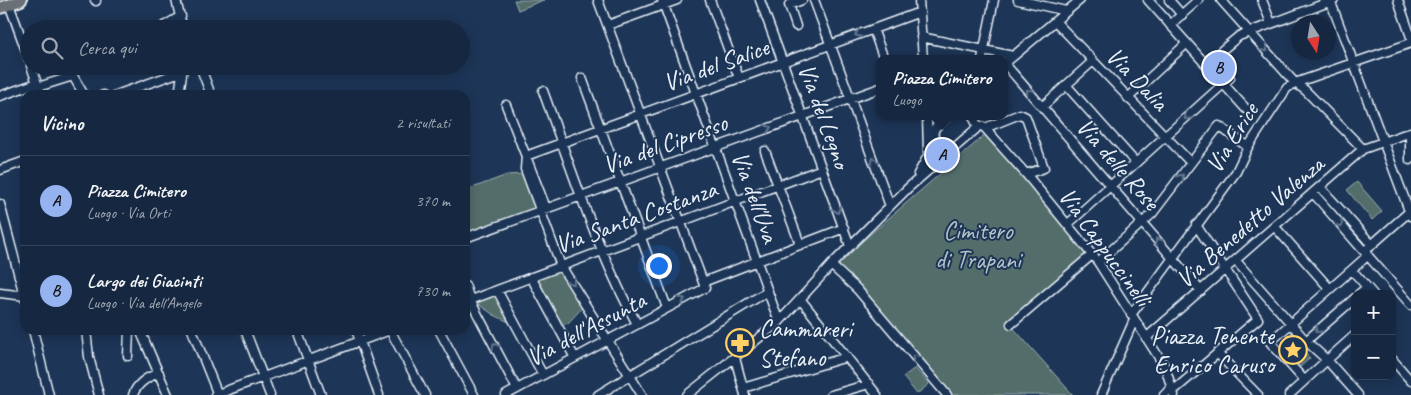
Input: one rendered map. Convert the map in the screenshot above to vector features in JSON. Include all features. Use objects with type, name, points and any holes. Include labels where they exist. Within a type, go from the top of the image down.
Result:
[{"type":"main road","points":[[5,6],[21,0]]},
{"type":"street","points":[[176,0],[182,20]]},
{"type":"street","points":[[598,0],[703,282]]},
{"type":"street","points":[[608,25],[662,2],[677,0]]},
{"type":"street","points":[[710,0],[739,78]]},
{"type":"street","name":"Via del Legno","points":[[760,0],[850,246]]},
{"type":"street","points":[[796,26],[789,5],[802,0]]},
{"type":"street","points":[[814,0],[890,206]]},
{"type":"street","points":[[919,0],[923,55]]},
{"type":"street","points":[[983,55],[994,0]]},
{"type":"street","points":[[1018,0],[1051,4],[1066,11]]},
{"type":"street","points":[[1008,61],[1080,0]]},
{"type":"street","points":[[1148,0],[1246,109]]},
{"type":"street","points":[[1169,0],[1182,15]]},
{"type":"street","points":[[1170,25],[1198,0]]},
{"type":"street","points":[[1221,0],[1296,82],[1363,149]]},
{"type":"street","points":[[1262,0],[1271,23]]},
{"type":"street","points":[[1206,64],[1240,36],[1249,31],[1332,0],[1410,214],[1372,245],[1368,249],[1365,258],[1270,342],[1302,382]]},
{"type":"street","points":[[1398,0],[1411,37]]},
{"type":"street","name":"Via dell'Uva","points":[[662,2],[779,322]]},
{"type":"street","points":[[5,6],[20,39]]},
{"type":"street","name":"Via del Salice","points":[[526,156],[920,12]]},
{"type":"street","points":[[171,20],[180,13]]},
{"type":"street","name":"Via Dalia","points":[[1055,21],[1191,163]]},
{"type":"street","points":[[873,29],[883,55]]},
{"type":"street","points":[[921,37],[1013,56]]},
{"type":"street","points":[[1128,98],[1187,43]]},
{"type":"street","name":"Via Erice","points":[[1101,395],[1133,318],[1172,258],[1236,172],[1248,147],[1287,88],[1296,82],[1411,43]]},
{"type":"street","points":[[1068,224],[1230,78],[1212,58]]},
{"type":"street","points":[[1042,107],[1093,61]]},
{"type":"street","name":"Via delle Rose","points":[[1008,67],[1201,291]]},
{"type":"street","points":[[34,75],[39,88],[73,76],[81,90]]},
{"type":"street","points":[[128,90],[166,75]]},
{"type":"street","points":[[180,90],[182,75]]},
{"type":"street","points":[[203,75],[209,90]]},
{"type":"street","points":[[582,78],[667,308]]},
{"type":"street","points":[[1066,85],[1136,163]]},
{"type":"street","name":"Via del Cipresso","points":[[470,236],[876,89]]},
{"type":"street","points":[[543,91],[602,251],[618,289],[637,324]]},
{"type":"street","points":[[0,96],[20,92]]},
{"type":"street","points":[[506,105],[526,156],[525,169],[543,209],[561,266],[642,395]]},
{"type":"street","points":[[1008,119],[1020,114],[1026,117],[1044,168],[1026,174]]},
{"type":"street","points":[[927,120],[928,156]]},
{"type":"street","points":[[928,120],[933,136],[940,146],[950,150]]},
{"type":"street","points":[[908,188],[928,156],[935,128],[944,120]]},
{"type":"street","points":[[975,120],[977,125],[987,129],[1007,120]]},
{"type":"street","points":[[687,395],[779,322],[831,265],[908,188],[976,128],[977,125]]},
{"type":"street","points":[[1098,262],[1152,214],[1219,126],[1248,147]]},
{"type":"street","name":"Via Cappuccinelli","points":[[987,129],[1098,262],[1165,367],[1173,391]]},
{"type":"street","points":[[1410,160],[1411,132]]},
{"type":"street","name":"Via Benedetto Valenza","points":[[1146,338],[1363,149],[1411,132]]},
{"type":"street","points":[[765,151],[800,244]]},
{"type":"street","points":[[0,170],[20,163]]},
{"type":"street","name":"Via Santa Costanza","points":[[470,300],[822,169]]},
{"type":"street","points":[[1320,187],[1372,245]]},
{"type":"street","points":[[1313,193],[1411,305]]},
{"type":"street","points":[[0,204],[1,216],[20,280]]},
{"type":"street","points":[[1164,395],[1173,391],[1258,319],[1196,225]]},
{"type":"street","points":[[1275,227],[1330,289]]},
{"type":"street","name":"Via dell'Assunta","points":[[506,395],[705,288],[703,282],[844,228]]},
{"type":"street","points":[[1011,324],[1092,254]]},
{"type":"street","points":[[1236,261],[1306,341],[1358,395]]},
{"type":"street","points":[[831,265],[857,289],[947,395]]},
{"type":"street","points":[[1352,270],[1370,290]]},
{"type":"street","points":[[531,277],[575,358]]},
{"type":"street","points":[[1364,290],[1367,287]]},
{"type":"street","points":[[496,290],[543,375]]},
{"type":"street","points":[[598,395],[768,291]]},
{"type":"street","points":[[0,294],[20,296]]},
{"type":"street","points":[[801,300],[877,395]]},
{"type":"street","points":[[1306,341],[1351,302]]},
{"type":"street","points":[[470,305],[517,389]]},
{"type":"street","points":[[34,335],[49,395]]},
{"type":"street","points":[[87,335],[91,366],[99,395]]},
{"type":"street","points":[[128,356],[129,335]]},
{"type":"street","points":[[142,335],[168,395]]},
{"type":"street","points":[[194,335],[217,395],[376,335]]},
{"type":"street","points":[[247,335],[270,395]]},
{"type":"street","points":[[299,335],[321,395]]},
{"type":"street","points":[[358,335],[379,395]]},
{"type":"street","points":[[393,335],[425,395]]},
{"type":"street","points":[[442,335],[472,394]]},
{"type":"street","points":[[1289,395],[1351,338]]},
{"type":"street","points":[[1217,354],[1258,395]]},
{"type":"street","points":[[735,358],[744,392],[847,357]]},
{"type":"street","points":[[1396,364],[1411,381]]},
{"type":"street","points":[[132,395],[135,389],[148,376],[159,373]]},
{"type":"street","points":[[831,395],[869,384]]},
{"type":"green space","points":[[514,0],[544,0],[518,10]]},
{"type":"green space","name":"Cimitero di Trapani","points":[[987,133],[1090,254],[1009,323],[1073,395],[950,395],[837,263]]},
{"type":"green space","points":[[524,174],[536,208],[470,232],[470,189],[507,175]]},
{"type":"green space","points":[[1357,182],[1382,211],[1372,220],[1347,190]]},
{"type":"green space","points":[[559,270],[582,308],[568,323],[560,326],[536,280]]},
{"type":"green space","points":[[495,295],[511,323],[494,315],[475,302]]},
{"type":"green space","points":[[1293,339],[1310,358],[1299,368],[1282,349]]},
{"type":"green space","points":[[915,368],[929,384],[917,394],[903,377]]},
{"type":"place","name":"Largo dei Giacinti","points":[[1219,68]]},
{"type":"place","name":"Piazza Cimitero","points":[[942,155]]},
{"type":"place","name":"Cammareri Stefano","points":[[740,343]]},
{"type":"place","name":"Piazza Tenente Enrico Caruso","points":[[1293,350]]}]
